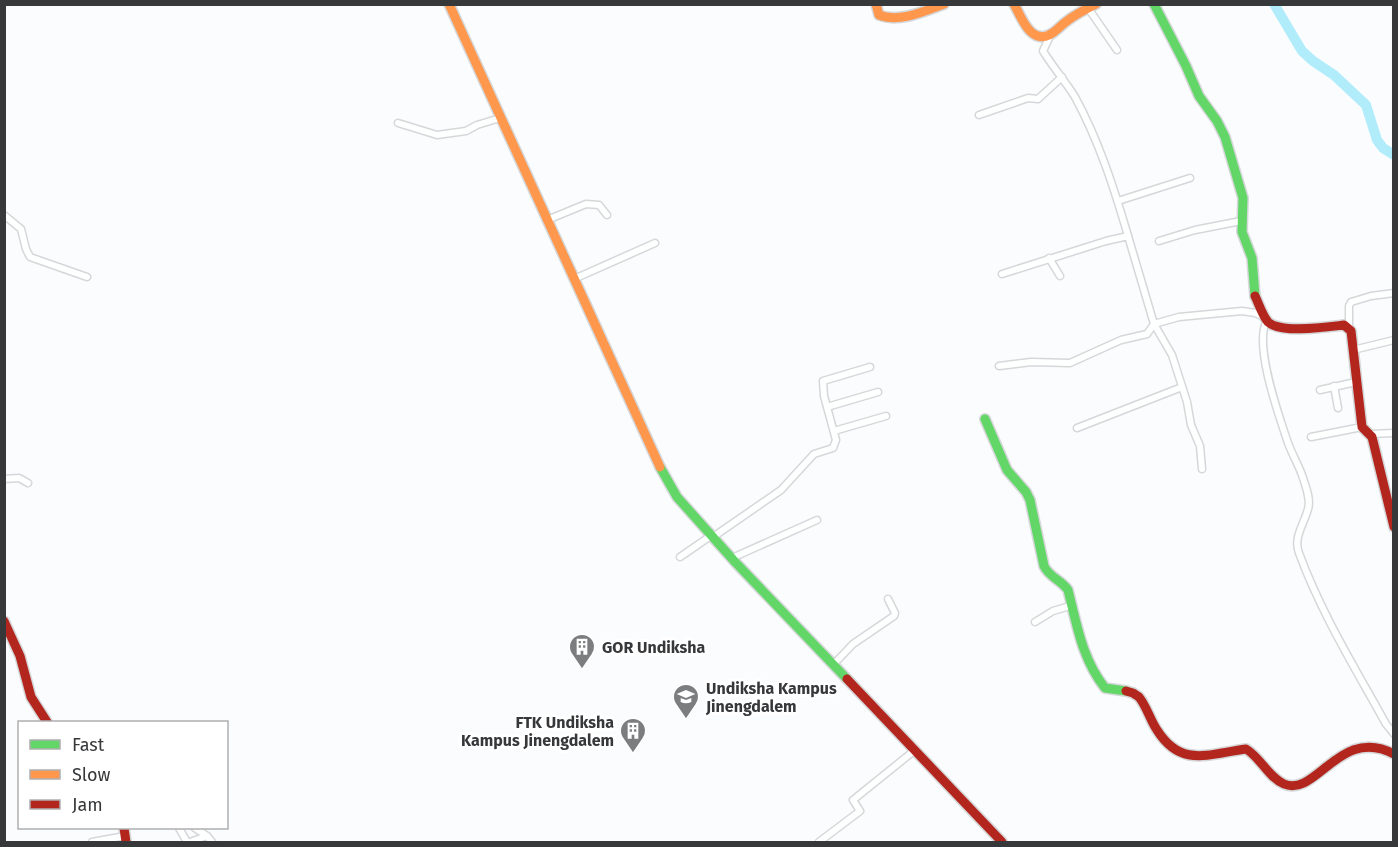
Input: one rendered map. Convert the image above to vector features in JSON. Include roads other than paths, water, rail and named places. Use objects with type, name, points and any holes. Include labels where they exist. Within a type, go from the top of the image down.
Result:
[{"type":"street","points":[[449,4],[669,484],[686,507],[732,558],[1002,843]]},
{"type":"street","points":[[876,4],[879,15],[884,18],[905,16],[944,4]]},
{"type":"street","points":[[1014,4],[1030,33],[1038,37],[1050,35],[1092,6],[1117,50]]},
{"type":"street","points":[[1154,4],[1199,96],[1217,121],[1225,137],[1243,198],[1242,232],[1252,258],[1255,296],[1266,320],[1262,337],[1269,378],[1288,443],[1298,463],[1309,501],[1308,510],[1299,532],[1298,549],[1332,627],[1386,724],[1394,734]]},
{"type":"street","points":[[1050,35],[1043,51],[1074,97],[1111,177],[1154,324],[1169,347],[1182,387],[1191,425],[1200,446],[1202,469]]},
{"type":"street","points":[[979,115],[1029,98],[1038,99],[1062,77]]},
{"type":"street","points":[[398,123],[436,135],[465,131],[478,124],[500,118]]},
{"type":"street","points":[[1118,201],[1190,178]]},
{"type":"street","points":[[547,220],[591,203],[599,205],[607,215]]},
{"type":"street","points":[[4,215],[8,220],[20,226],[26,249],[32,259],[87,277]]},
{"type":"street","points":[[1159,241],[1195,230],[1241,221]]},
{"type":"street","points":[[1002,274],[1128,236]]},
{"type":"street","points":[[574,279],[656,243]]},
{"type":"street","points":[[1049,258],[1060,276]]},
{"type":"street","points":[[1394,293],[1371,296],[1351,302],[1349,306],[1349,328],[1352,334],[1362,427],[1370,434],[1394,527]]},
{"type":"street","points":[[999,366],[1031,362],[1070,363],[1121,340],[1145,335],[1150,332],[1154,324],[1179,317],[1221,312],[1248,312],[1274,326],[1344,325],[1349,328]]},
{"type":"street","points":[[1353,350],[1394,340]]},
{"type":"street","points":[[680,557],[781,490],[814,454],[833,448],[837,440],[827,408],[823,381],[870,367]]},
{"type":"street","points":[[1320,390],[1356,382]]},
{"type":"street","points":[[1334,386],[1338,408]]},
{"type":"street","points":[[1077,428],[1182,387]]},
{"type":"street","points":[[827,408],[878,392]]},
{"type":"street","points":[[834,431],[886,416]]},
{"type":"street","points":[[985,419],[1007,470],[1030,500],[1047,573],[1067,588],[1086,660],[1103,686],[1112,691],[1132,692],[1139,697],[1165,741],[1179,754],[1188,756],[1246,749],[1263,762],[1276,779],[1290,786],[1304,783],[1326,766],[1358,748],[1379,746],[1394,754]]},
{"type":"street","points":[[1311,437],[1362,427]]},
{"type":"street","points":[[1370,434],[1394,433]]},
{"type":"street","points":[[4,479],[19,478],[28,483]]},
{"type":"street","points":[[732,558],[817,520]]},
{"type":"street","points":[[833,665],[853,644],[894,616],[895,613],[888,599]]},
{"type":"street","points":[[1035,622],[1053,611],[1070,606]]},
{"type":"street","points":[[4,621],[20,656],[32,697],[46,721]]},
{"type":"street","points":[[822,842],[861,811],[853,800],[915,750]]},
{"type":"street","points":[[179,829],[189,843],[207,836]]},
{"type":"street","points":[[196,829],[207,836],[212,843]]},
{"type":"street","points":[[92,843],[125,835]]},
{"type":"waterway","points":[[1274,4],[1302,51],[1334,75],[1366,105],[1377,140],[1383,148],[1394,155]]},
{"type":"place","name":"GOR Undiksha","points":[[582,670]]},
{"type":"place","name":"Undiksha Kampus Jinengdalem","points":[[686,720]]},
{"type":"place","name":"FTK Undiksha Kampus Jinengdalem","points":[[633,754]]}]
